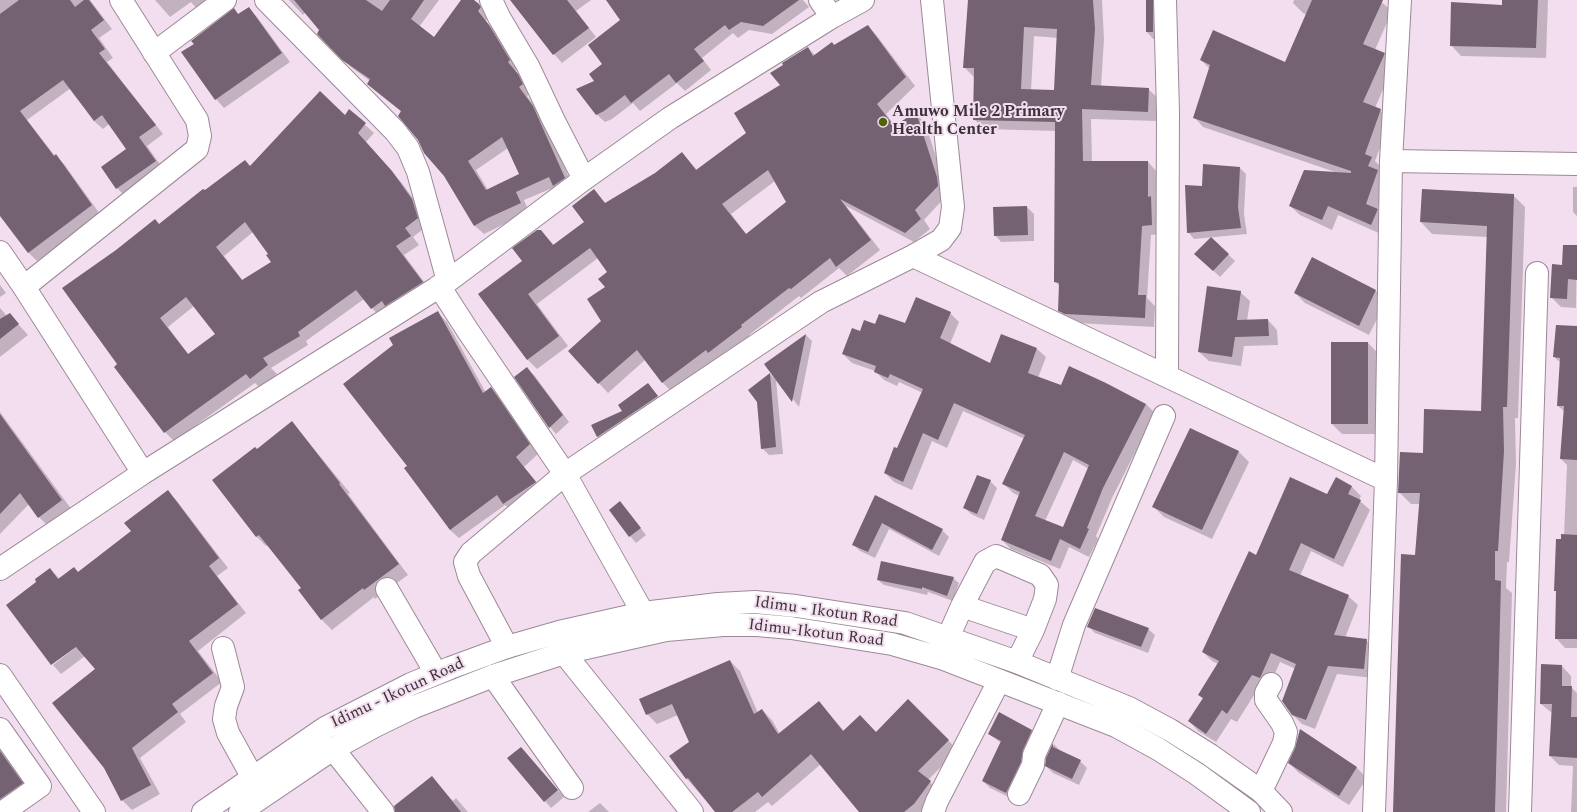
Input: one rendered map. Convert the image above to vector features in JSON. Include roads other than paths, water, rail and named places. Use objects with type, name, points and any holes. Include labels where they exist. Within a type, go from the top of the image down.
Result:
[{"type":"street","points":[[24,287],[197,149],[200,136],[197,120],[121,0]]},
{"type":"street","points":[[154,53],[225,0]]},
{"type":"street","points":[[266,0],[395,131],[408,148],[418,172],[444,283],[468,331],[565,474],[643,613]]},
{"type":"street","points":[[491,0],[499,18],[528,66],[584,179]]},
{"type":"street","points":[[0,569],[143,473],[444,283],[584,179],[826,8],[863,0]]},
{"type":"street","points":[[507,646],[469,576],[465,562],[471,553],[565,474],[821,302],[913,256],[941,240],[950,228],[953,207],[932,0]]},
{"type":"street","points":[[1165,0],[1168,112],[1167,375]]},
{"type":"street","points":[[1374,812],[1386,480],[1391,161],[1400,0]]},
{"type":"street","points":[[1391,161],[1577,164]]},
{"type":"street","points":[[0,252],[143,473]]},
{"type":"street","points":[[913,256],[1386,480]]},
{"type":"street","points":[[1520,812],[1537,273]]},
{"type":"street","points":[[1057,679],[1074,625],[1164,416]]},
{"type":"street","points":[[948,638],[962,606],[985,562],[996,556],[1040,574],[1048,585],[1046,599],[1033,630],[1026,666],[1028,691]]},
{"type":"street","points":[[387,589],[436,674]]},
{"type":"street","name":"Idimu - Ikotun Road","points":[[203,812],[325,728],[411,684],[507,646],[559,632],[643,613],[711,604],[755,602],[796,606],[905,623],[1026,666],[1129,708],[1170,730],[1210,755],[1261,791],[1281,812]]},
{"type":"street","points":[[962,606],[1033,630]]},
{"type":"street","name":"Idimu-Ikotun Road","points":[[240,812],[333,750],[375,726],[414,707],[493,676],[564,653],[666,630],[723,625],[757,625],[791,628],[892,644],[944,659],[1116,726],[1158,749],[1197,774],[1239,809]]},
{"type":"street","points":[[223,648],[233,687],[226,706],[224,719],[228,733],[253,778]]},
{"type":"street","points":[[564,653],[692,812]]},
{"type":"street","points":[[0,675],[94,812]]},
{"type":"street","points":[[493,676],[572,788]]},
{"type":"street","points":[[933,812],[937,801],[999,681]]},
{"type":"street","points":[[1261,791],[1284,742],[1286,732],[1282,723],[1266,700],[1266,693],[1271,684]]},
{"type":"street","points":[[1019,794],[1033,765],[1034,756],[1058,703]]},
{"type":"street","points":[[0,730],[40,786],[3,812]]},
{"type":"street","points":[[333,750],[383,812]]},
{"type":"place","name":"Amuwo Mile 2 Primary Health Center","points":[[883,122]]}]
